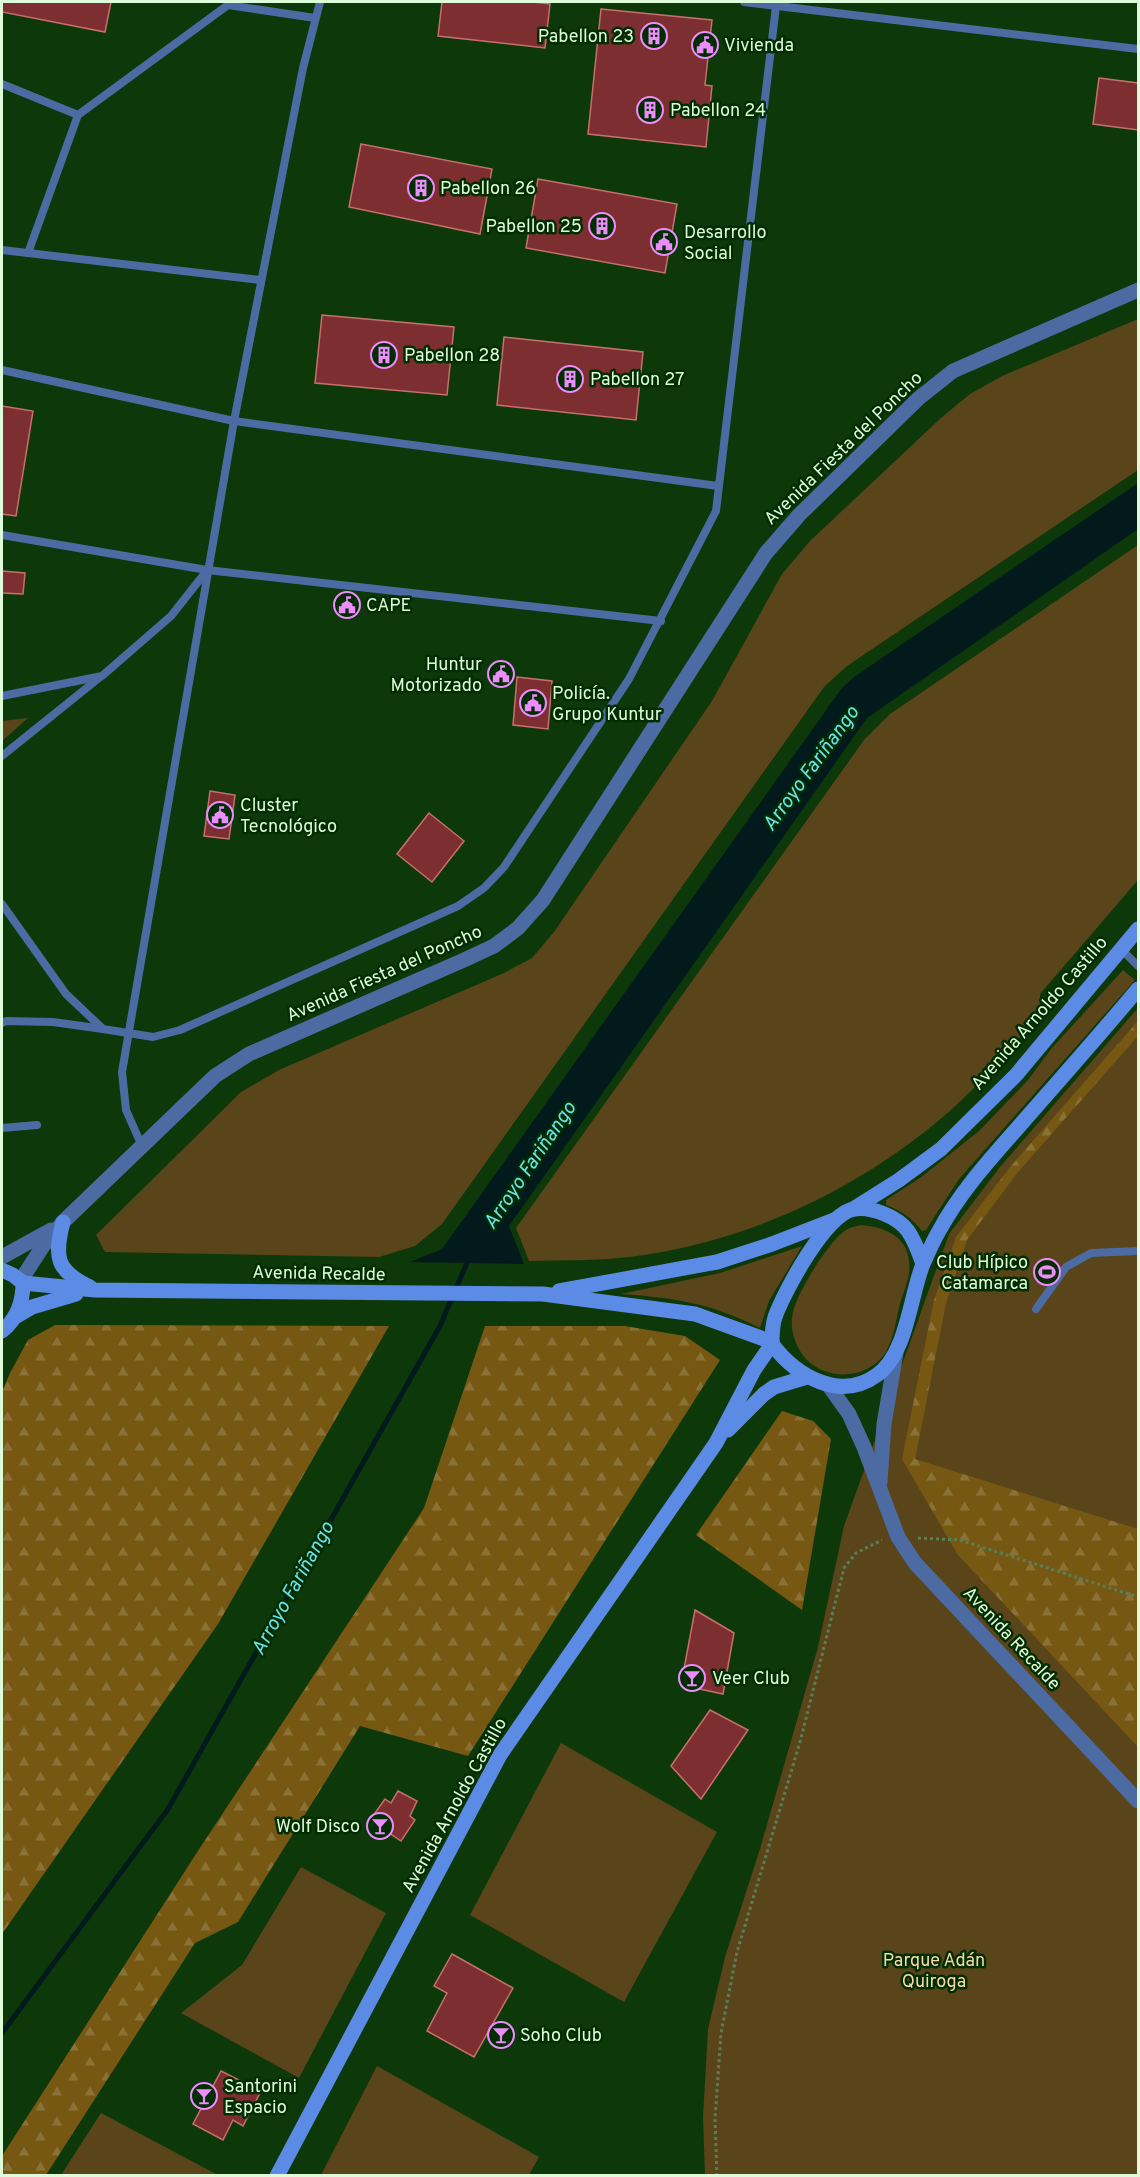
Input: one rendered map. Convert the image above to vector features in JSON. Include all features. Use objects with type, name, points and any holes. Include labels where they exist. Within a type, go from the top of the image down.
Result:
[{"type":"main road","name":"Avenida Arnoldo Castillo","points":[[853,1209],[899,1180],[941,1149],[1016,1075],[1138,929]]},
{"type":"main road","points":[[922,1264],[916,1246],[906,1229],[891,1218],[874,1211],[853,1209],[836,1219],[810,1252],[787,1290],[775,1319],[772,1343],[788,1363],[807,1377],[829,1386],[848,1387],[864,1383],[878,1375],[896,1353],[922,1264],[958,1199],[1138,989]]},
{"type":"main road","name":"Avenida Recalde","points":[[543,1294],[717,1262],[836,1219]]},
{"type":"main road","points":[[63,1221],[58,1252],[63,1266],[72,1278],[95,1290]]},
{"type":"main road","points":[[2,1270],[22,1281],[23,1296],[6,1328]]},
{"type":"main road","name":"Avenida Recalde","points":[[22,1281],[95,1290],[543,1294],[695,1314],[772,1343]]},
{"type":"main road","name":"Avenida Recalde","points":[[6,1328],[32,1307],[64,1296],[95,1290]]},
{"type":"main road","name":"Avenida Arnoldo Castillo","points":[[277,2175],[500,1755],[716,1443],[754,1370],[772,1343]]},
{"type":"main road","name":"Avenida Arnoldo Castillo","points":[[716,1443],[764,1394],[774,1387],[807,1377]]},
{"type":"street","name":"Avenida Fiesta del Poncho","points":[[22,1281],[30,1264],[63,1221],[215,1076],[249,1054],[494,946],[518,928],[543,900],[766,553],[799,514],[919,398],[953,371],[1138,290]]},
{"type":"street","name":"Avenida Fiesta del Poncho","points":[[2,1257],[38,1238],[63,1221]]},
{"type":"street","name":"Avenida Recalde","points":[[880,1488],[884,1424],[896,1353]]},
{"type":"street","name":"Avenida Recalde","points":[[829,1386],[849,1414],[898,1537],[915,1563],[1138,1801]]},
{"type":"lane","points":[[142,1146],[126,1110],[122,1072],[128,1033],[234,421],[303,68],[320,2]]},
{"type":"lane","points":[[744,2],[1138,49]]},
{"type":"lane","points":[[27,253],[78,115],[230,3],[315,18]]},
{"type":"lane","points":[[2,1023],[6,1021],[53,1022],[153,1037],[180,1030],[458,906],[484,888],[504,867],[629,680],[716,511],[776,6]]},
{"type":"lane","points":[[2,84],[78,115]]},
{"type":"lane","points":[[2,250],[261,280]]},
{"type":"lane","points":[[2,370],[234,421],[718,486]]},
{"type":"lane","points":[[2,535],[207,570],[661,621]]},
{"type":"lane","points":[[2,756],[102,676],[171,616],[207,570]]},
{"type":"lane","points":[[2,696],[102,676]]},
{"type":"lane","points":[[2,904],[66,994],[103,1029]]},
{"type":"lane","points":[[1121,949],[1138,966]]},
{"type":"lane","points":[[2,1128],[37,1125]]},
{"type":"lane","points":[[1036,1309],[1066,1268],[1091,1253],[1138,1251]]},
{"type":"path","points":[[717,2175],[715,2119],[721,2033],[736,1952],[800,1742],[844,1568],[856,1553],[876,1542],[898,1537],[960,1540],[1138,1596]]},
{"type":"green space","points":[[1138,319],[1138,470],[847,666],[824,687],[442,1224],[415,1246],[379,1257],[105,1252],[96,1235],[241,1092],[279,1070],[504,973],[532,958],[554,932],[712,701],[782,574],[810,541],[942,417],[970,394],[1002,376]]},
{"type":"green space","points":[[1138,545],[1138,880],[1040,994],[1041,1013],[982,1079],[944,1116],[874,1168],[797,1209],[715,1240],[672,1250],[592,1260],[529,1261],[516,1228],[864,740],[890,714]]},
{"type":"green space","points":[[28,718],[2,741],[2,721]]},
{"type":"green space","points":[[1123,970],[1135,980],[959,1179],[926,1230],[922,1231],[906,1215],[886,1205],[886,1200],[920,1178],[979,1131],[1028,1080],[1051,1049]]},
{"type":"green space","name":"Parque Adán Quiroga","points":[[1138,1008],[1138,2175],[705,2176],[703,2117],[708,2029],[725,1957],[760,1849],[818,1647],[844,1526],[949,1234],[1000,1167]]},
{"type":"green space","points":[[1138,1021],[1138,1036],[1018,1172],[967,1240],[946,1303],[915,1459],[1138,1529],[1138,1747],[958,1555],[902,1459],[934,1300],[956,1237],[1011,1166]]},
{"type":"green space","points":[[861,1225],[890,1232],[897,1237],[907,1252],[908,1277],[886,1352],[869,1368],[848,1374],[836,1374],[815,1366],[802,1354],[792,1331],[793,1312],[807,1280],[832,1243],[848,1229]]},
{"type":"green space","points":[[802,1246],[769,1301],[760,1328],[709,1307],[659,1297],[621,1294],[720,1273]]},
{"type":"green space","points":[[55,1325],[389,1326],[218,1624],[2,1934],[2,1392],[28,1340]]},
{"type":"green space","points":[[485,1326],[625,1326],[685,1336],[720,1360],[468,1756],[360,1726],[238,1922],[195,1943],[46,2175],[2,2175],[2,2156],[194,1857],[424,1508]]},
{"type":"green space","points":[[782,1411],[813,1421],[831,1439],[802,1610],[696,1535]]},
{"type":"green space","points":[[561,1743],[717,1832],[624,2002],[470,1915]]},
{"type":"green space","points":[[301,1867],[386,1913],[299,2078],[181,2013],[242,1965]]},
{"type":"green space","points":[[377,2066],[539,2157],[529,2175],[321,2175]]},
{"type":"green space","points":[[101,2113],[218,2175],[61,2175]]},
{"type":"water","points":[[1138,483],[1138,529],[867,718],[509,1226],[524,1264],[410,1262],[442,1249],[842,688],[854,677]]},
{"type":"building","points":[[2,2],[111,2],[105,32],[2,12]]},
{"type":"building","points":[[442,2],[550,4],[545,48],[438,36]]},
{"type":"building","points":[[601,9],[712,20],[705,85],[712,86],[706,147],[588,134]]},
{"type":"building","points":[[1099,78],[1138,83],[1138,130],[1093,124]]},
{"type":"building","name":"Pabellon 26","points":[[361,144],[492,169],[480,234],[349,207]]},
{"type":"building","name":"Pabellon 25","points":[[538,179],[677,204],[665,273],[526,248]]},
{"type":"building","name":"Pabellon 28","points":[[322,315],[454,327],[447,395],[315,383]]},
{"type":"building","name":"Pabellon 27","points":[[504,337],[643,352],[636,420],[497,405]]},
{"type":"building","points":[[2,406],[33,411],[16,516],[2,514]]},
{"type":"building","points":[[2,571],[25,573],[23,594],[2,593]]},
{"type":"building","name":"Policía. Grupo Kuntur","points":[[517,677],[552,681],[548,729],[513,725]]},
{"type":"building","name":"Cluster Tecnológico","points":[[210,791],[235,795],[229,839],[204,836]]},
{"type":"building","points":[[429,813],[464,841],[432,882],[397,854]]},
{"type":"building","points":[[695,1610],[734,1633],[723,1694],[681,1685]]},
{"type":"building","points":[[710,1710],[748,1730],[701,1799],[671,1766]]},
{"type":"building","points":[[398,1791],[417,1801],[410,1816],[415,1820],[401,1841],[370,1820],[385,1799],[391,1803]]},
{"type":"building","points":[[452,1954],[513,1988],[474,2057],[427,2031],[447,1993],[434,1986]]},
{"type":"building","points":[[221,2071],[261,2091],[243,2126],[233,2120],[223,2140],[193,2124]]},
{"type":"waterway","name":"Arroyo Fariñango","points":[[2,2033],[168,1809],[440,1326],[469,1258]]},
{"type":"place","name":"Pabellon 23","points":[[654,36]]},
{"type":"place","name":"Vivienda","points":[[705,45]]},
{"type":"place","name":"Pabellon 24","points":[[650,110]]},
{"type":"place","name":"Pabellon 26","points":[[421,188]]},
{"type":"place","name":"Pabellon 25","points":[[602,226]]},
{"type":"place","name":"Desarrollo Social","points":[[664,242]]},
{"type":"place","name":"Pabellon 28","points":[[384,355]]},
{"type":"place","name":"Pabellon 27","points":[[570,379]]},
{"type":"place","name":"CAPE","points":[[347,605]]},
{"type":"place","name":"Huntur Motorizado","points":[[501,674]]},
{"type":"place","name":"Policía. Grupo Kuntur","points":[[533,703]]},
{"type":"place","name":"Cluster Tecnológico","points":[[220,815]]},
{"type":"place","name":"Club Hípico Catamarca","points":[[1047,1272]]},
{"type":"place","name":"Veer Club","points":[[692,1678]]},
{"type":"place","name":"Wolf Disco","points":[[380,1826]]},
{"type":"place","name":"Soho Club","points":[[501,2035]]},
{"type":"place","name":"Santorini Espacio","points":[[204,2096]]}]
